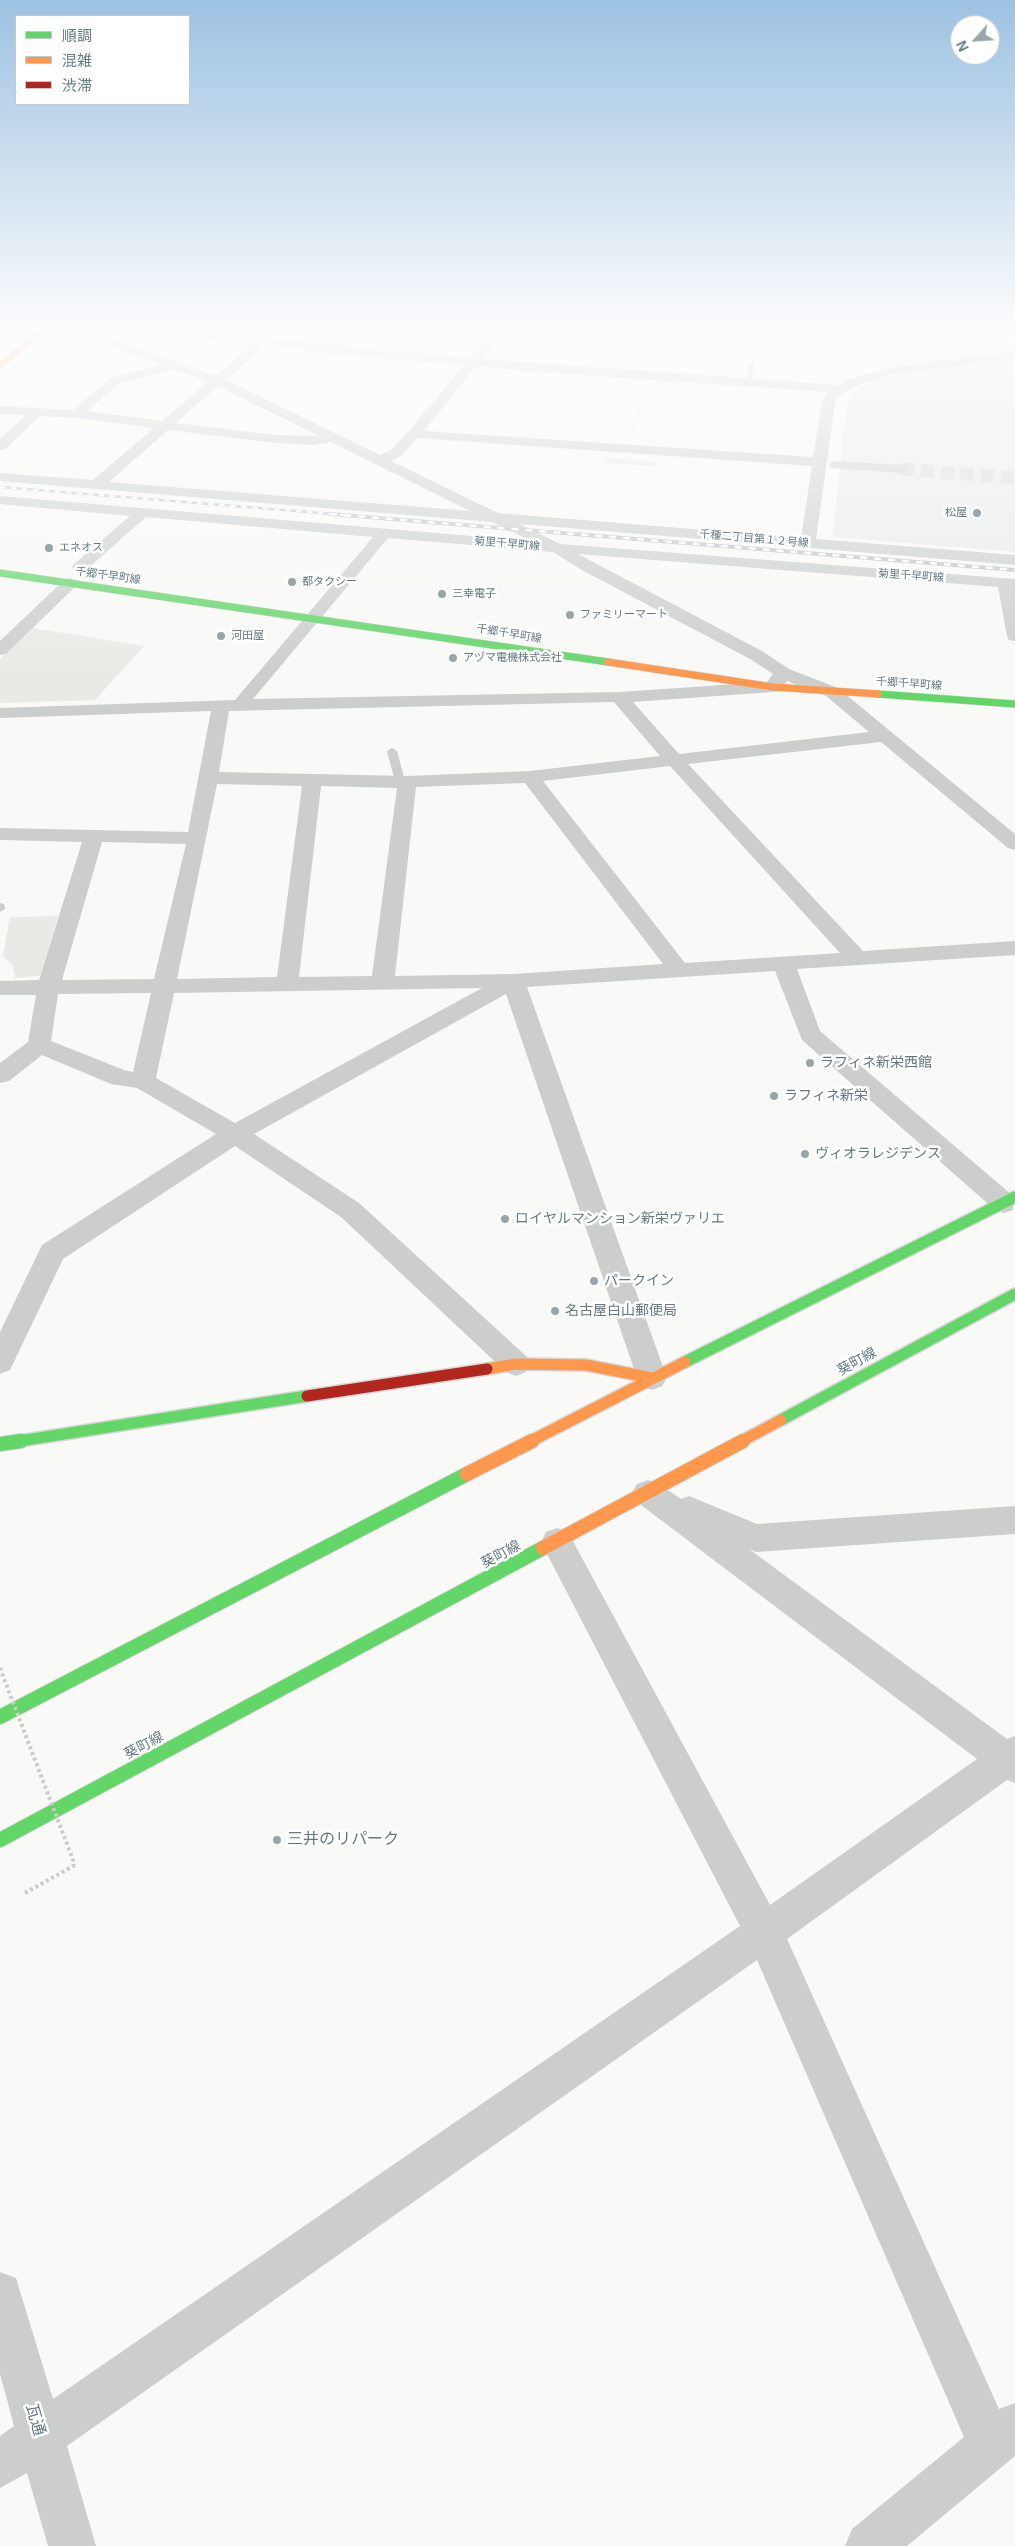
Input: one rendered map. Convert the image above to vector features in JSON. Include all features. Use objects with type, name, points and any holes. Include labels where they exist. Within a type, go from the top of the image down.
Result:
[{"type":"main road","name":"千郷千早町線","points":[[75,567],[99,570]]},
{"type":"main road","name":"千郷千早町線","points":[[0,573],[70,583],[317,607],[778,680],[819,675]]},
{"type":"main road","name":"千郷千早町線","points":[[317,607],[343,606]]},
{"type":"main road","name":"千郷千早町線","points":[[754,668],[778,680]]},
{"type":"main road","name":"千郷千早町線","points":[[832,692],[1015,704]]},
{"type":"main road","points":[[0,1718],[652,1378],[1010,1200]]},
{"type":"main road","name":"葵町線","points":[[0,1840],[1015,1294]]},
{"type":"main road","points":[[0,1444],[516,1364],[586,1364],[652,1378]]},
{"type":"street","points":[[96,485],[141,445]]},
{"type":"street","points":[[344,445],[478,508],[492,518],[557,548],[580,563],[756,655],[778,680]]},
{"type":"street","points":[[378,461],[396,453],[404,445]]},
{"type":"street","points":[[571,445],[820,462]]},
{"type":"street","points":[[808,544],[822,445]]},
{"type":"street","points":[[836,464],[901,469]]},
{"type":"street","name":"千種二丁目第１２号線","points":[[0,477],[1015,560]]},
{"type":"street","name":"菊里千早町線","points":[[0,500],[557,548],[1010,584]]},
{"type":"street","points":[[75,567],[143,512]]},
{"type":"street","points":[[243,705],[245,697],[317,607],[385,532]]},
{"type":"street","points":[[0,650],[70,583]]},
{"type":"street","points":[[1010,584],[1015,636]]},
{"type":"street","points":[[0,713],[243,705],[618,697],[778,680],[832,692],[882,736],[1015,844]]},
{"type":"street","points":[[618,697],[856,958]]},
{"type":"street","points":[[143,1081],[163,984],[197,838],[221,707]]},
{"type":"street","points":[[209,778],[404,782],[530,777],[882,736]]},
{"type":"street","points":[[530,777],[679,970]]},
{"type":"street","points":[[287,984],[312,780]]},
{"type":"street","points":[[383,982],[404,782]]},
{"type":"street","points":[[0,834],[197,838]]},
{"type":"street","points":[[0,1074],[39,1045],[48,988],[94,836]]},
{"type":"street","points":[[0,988],[163,984],[513,981],[1015,948]]},
{"type":"street","points":[[783,963],[810,1034],[1010,1200]]},
{"type":"street","points":[[0,1362],[52,1252],[235,1134],[513,981]]},
{"type":"street","points":[[513,981],[652,1378]]},
{"type":"street","points":[[39,1045],[120,1078],[143,1081],[235,1134],[350,1210],[516,1364]]},
{"type":"street","points":[[648,1493],[756,1538],[1015,1520]]},
{"type":"street","points":[[0,2464],[1012,1759],[648,1493]]},
{"type":"street","points":[[557,1542],[764,1932],[1003,2435],[869,2546]]},
{"type":"street","name":"瓦通","points":[[0,2294],[39,2437],[72,2546]]},
{"type":"lane","points":[[392,751],[404,782]]},
{"type":"path","points":[[0,1668],[74,1866],[26,1893]]},
{"type":"shaded area","points":[[842,445],[1015,445],[1015,552],[833,537]]},
{"type":"shaded area","points":[[607,458],[656,462],[654,466],[605,463]]},
{"type":"shaded area","points":[[33,628],[144,646],[95,700],[0,703],[0,659]]},
{"type":"shaded area","points":[[58,916],[40,976],[15,978],[13,966],[3,956],[10,917]]},
{"type":"tunnel","points":[[901,469],[1015,478]]},
{"type":"railway","points":[[0,487],[345,515]]},
{"type":"railway","points":[[330,514],[1015,570]]},
{"type":"traffic: fast","points":[[0,573],[608,662]]},
{"type":"traffic: fast","points":[[878,694],[1015,704]]},
{"type":"traffic: fast","points":[[685,1362],[1015,1197]]},
{"type":"traffic: fast","points":[[781,1420],[1015,1294]]},
{"type":"traffic: fast","points":[[0,1444],[307,1396]]},
{"type":"traffic: fast","points":[[0,1717],[467,1474]]},
{"type":"traffic: fast","points":[[0,1840],[543,1548]]},
{"type":"traffic: slow","points":[[608,662],[773,687],[878,694]]},
{"type":"traffic: slow","points":[[467,1474],[685,1362]]},
{"type":"traffic: slow","points":[[487,1369],[516,1364],[586,1365],[652,1378]]},
{"type":"traffic: slow","points":[[543,1548],[781,1420]]},
{"type":"traffic: jam","points":[[307,1396],[487,1369]]},
{"type":"place","name":"松屋","points":[[977,513]]},
{"type":"place","name":"エネオス","points":[[49,548]]},
{"type":"place","name":"都タクシー","points":[[292,582]]},
{"type":"place","name":"三幸電子","points":[[442,594]]},
{"type":"place","name":"ファミリーマート","points":[[570,615]]},
{"type":"place","name":"河田屋","points":[[221,636]]},
{"type":"place","name":"アヅマ電機株式会社","points":[[453,658]]},
{"type":"place","name":"ラフィネ新栄西館","points":[[810,1063]]},
{"type":"place","name":"ラフィネ新栄","points":[[774,1096]]},
{"type":"place","name":"ヴィオラレジデンス","points":[[805,1154]]},
{"type":"place","name":"ロイヤルマンション新栄ヴァリエ","points":[[505,1219]]},
{"type":"place","name":"パークイン","points":[[594,1281]]},
{"type":"place","name":"名古屋白山郵便局","points":[[555,1311]]},
{"type":"place","name":"三井のリパーク","points":[[277,1840]]}]
